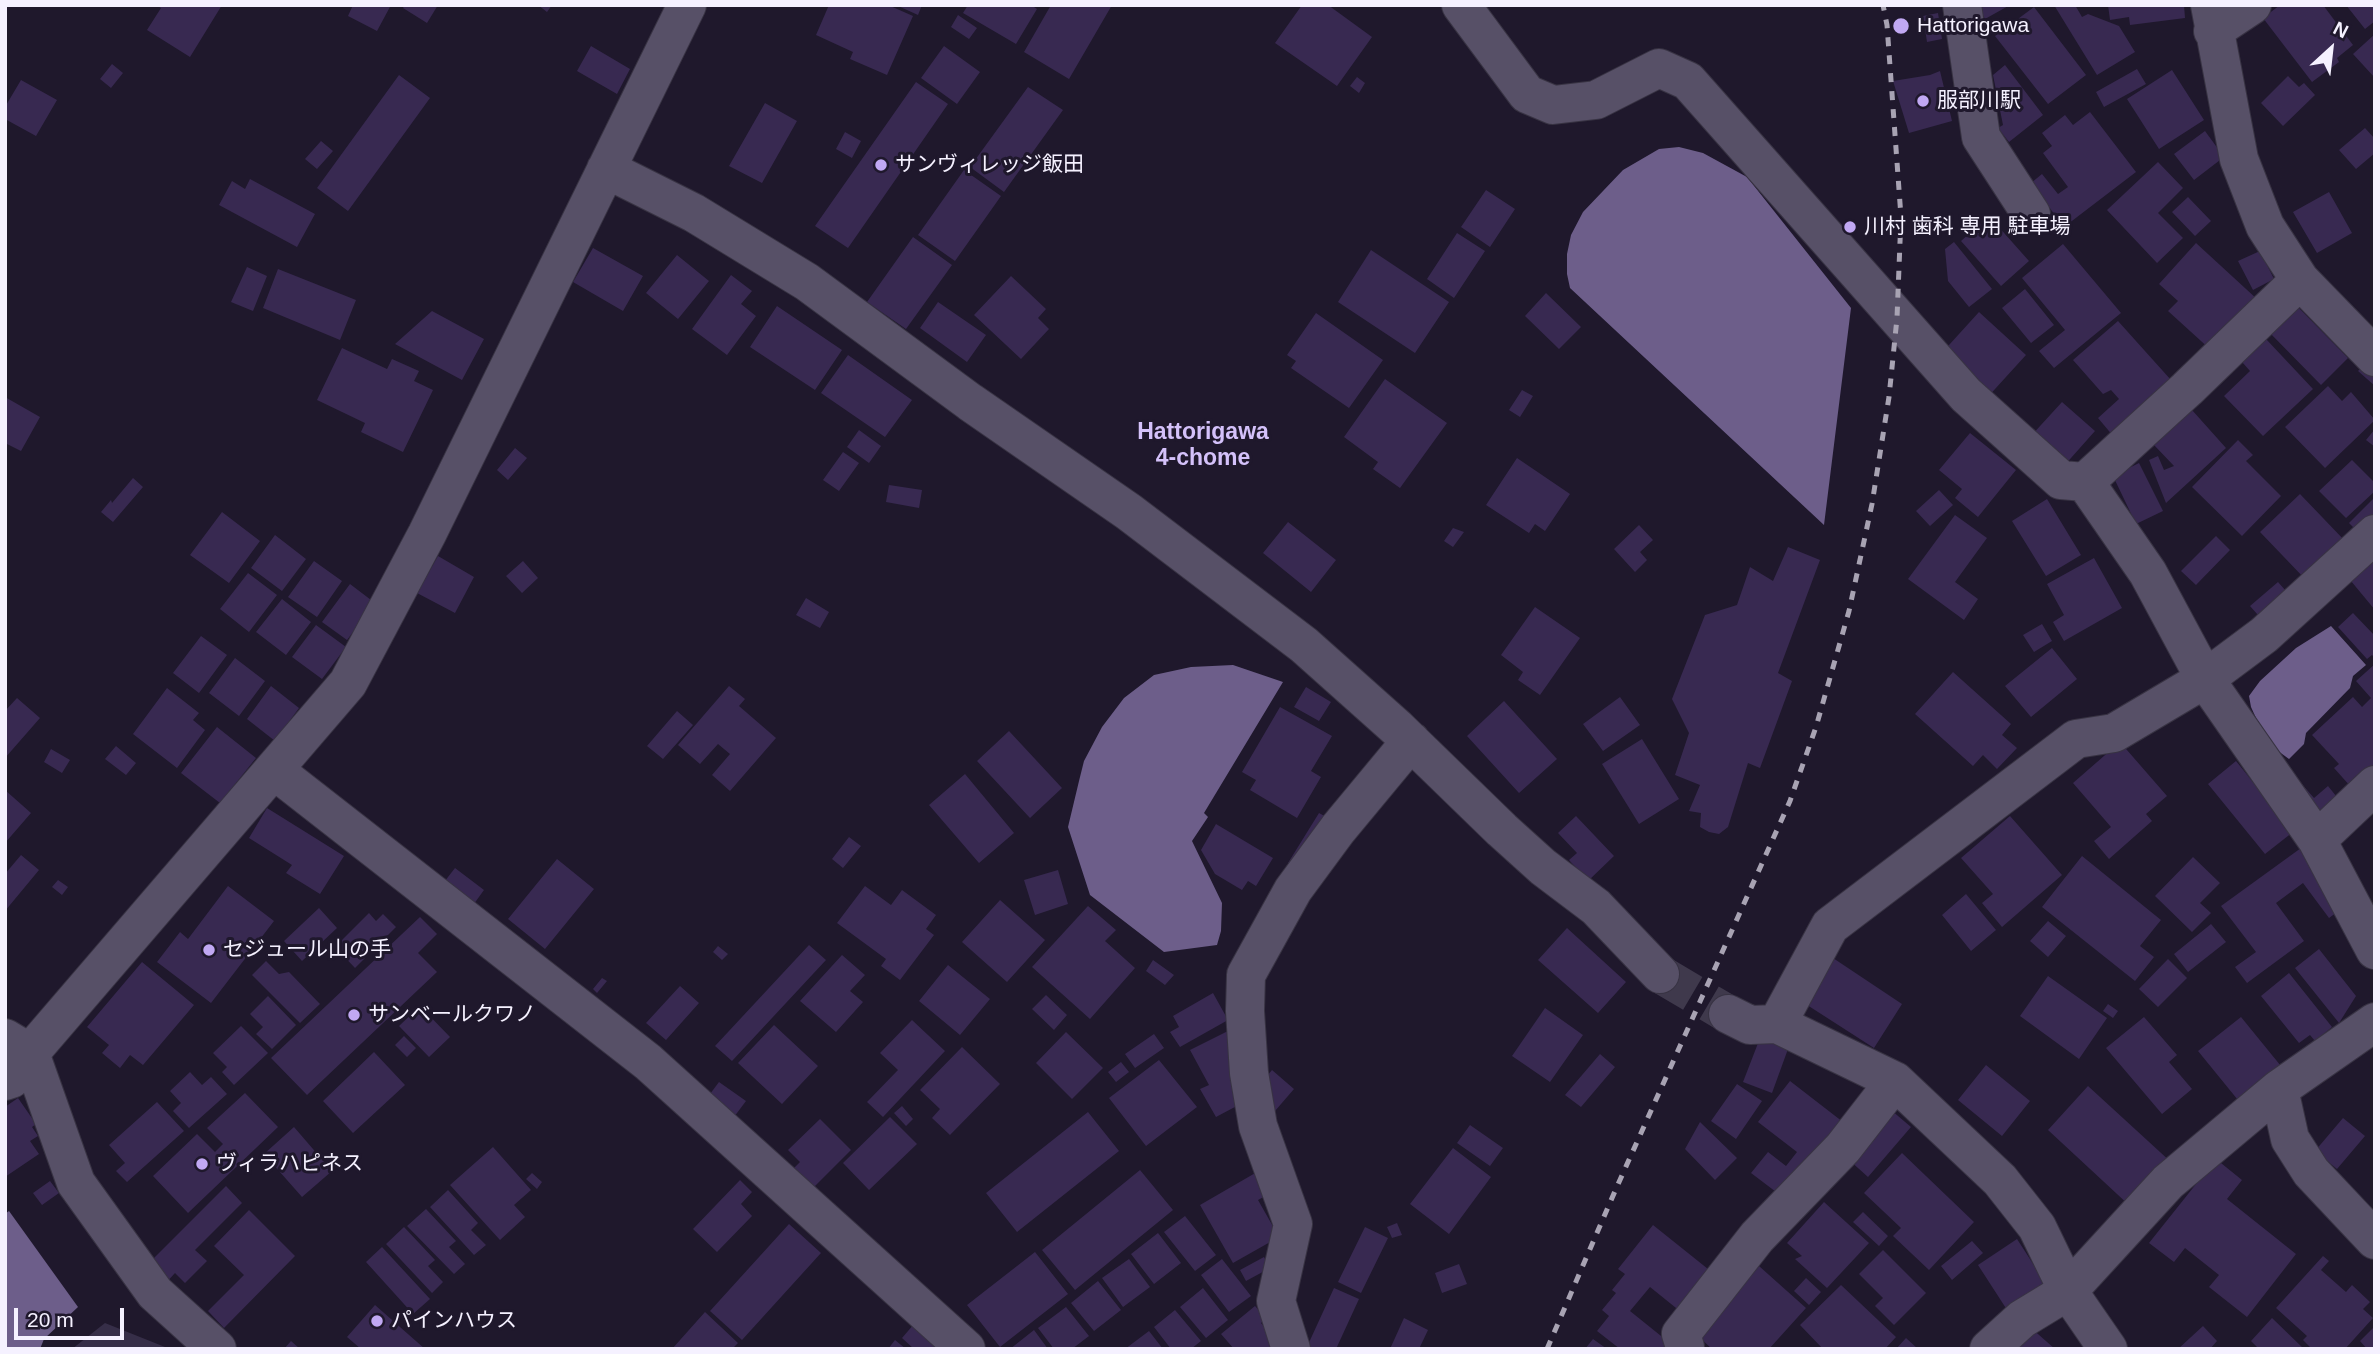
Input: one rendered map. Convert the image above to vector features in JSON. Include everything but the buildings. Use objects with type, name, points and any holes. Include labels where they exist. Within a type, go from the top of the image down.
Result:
[{"type":"street","points":[[217,1349],[155,1293],[76,1183],[13,1057],[274,771],[348,683],[433,522],[687,5]]},
{"type":"street","points":[[1461,5],[1527,94],[1553,105],[1596,100],[1659,68],[1688,81],[1966,396],[2061,480],[2085,482],[2300,280]]},
{"type":"street","points":[[1962,5],[1981,138],[2031,214]]},
{"type":"street","points":[[2252,5],[2211,18],[2239,159],[2265,226],[2300,280],[2375,357]]},
{"type":"street","points":[[606,169],[694,214],[807,282],[970,402],[1129,512],[1293,636],[1411,741],[1543,867],[1596,907],[1660,974]]},
{"type":"street","points":[[2085,482],[2148,573],[2205,679],[2317,840],[2375,950]]},
{"type":"street","points":[[1777,1024],[1830,926],[2076,739],[2114,733],[2205,679],[2264,635],[2375,534]]},
{"type":"street","points":[[1292,1349],[1276,1301],[1293,1224],[1258,1126],[1249,1073],[1245,1011],[1246,975],[1293,890],[1338,829],[1411,741]]},
{"type":"street","points":[[274,771],[648,1062],[966,1349]]},
{"type":"street","points":[[2317,840],[2375,785]]},
{"type":"street","points":[[1728,1014],[1750,1025],[1777,1024],[1895,1081],[2000,1180],[2037,1227],[2068,1291],[2108,1349]]},
{"type":"street","points":[[1989,1349],[2022,1319],[2068,1291],[2168,1182],[2279,1089],[2375,1022]]},
{"type":"street","points":[[1685,1348],[1681,1334],[1757,1237],[1843,1148],[1895,1081]]},
{"type":"street","points":[[2279,1089],[2290,1139],[2311,1172],[2375,1240]]},
{"type":"shaded area","points":[[1679,147],[1703,153],[1747,177],[1851,308],[1824,525],[1570,288],[1567,254],[1571,235],[1583,212],[1623,170],[1659,149]]},
{"type":"shaded area","points":[[2331,626],[2366,665],[2353,676],[2350,688],[2306,733],[2304,744],[2289,759],[2278,751],[2256,718],[2249,696],[2260,681],[2296,648]]},
{"type":"shaded area","points":[[1233,665],[1283,682],[1204,813],[1208,817],[1192,841],[1222,903],[1221,931],[1217,945],[1164,952],[1090,895],[1068,827],[1079,781],[1084,761],[1102,727],[1124,698],[1154,675],[1191,667]]},
{"type":"shaded area","points":[[9,1211],[78,1307],[44,1339],[40,1349],[5,1349],[5,1214]]},
{"type":"shaded area","points":[[105,1323],[170,1349],[72,1349]]},
{"type":"tunnel","points":[[1660,974],[1728,1014]]},
{"type":"railway","points":[[1547,1349],[1790,801],[1816,727],[1849,611],[1872,504],[1889,397],[1897,318],[1901,217],[1887,25],[1883,5]]},
{"type":"place","name":"Hattorigawa","points":[[1901,26]]},
{"type":"place","name":"服部川駅","points":[[1923,101]]},
{"type":"place","name":"サンヴィレッジ飯田","points":[[881,165]]},
{"type":"place","name":"川村 歯科 専用 駐車場","points":[[1850,227]]},
{"type":"place","name":"セジュール山の手","points":[[209,950]]},
{"type":"place","name":"サンベールクワノ","points":[[354,1015]]},
{"type":"place","name":"ヴィラハピネス","points":[[202,1164]]},
{"type":"place","name":"パインハウス","points":[[377,1321]]},
{"type":"district","name":"Hattorigawa 4-chome","points":[[1203,446]]}]
